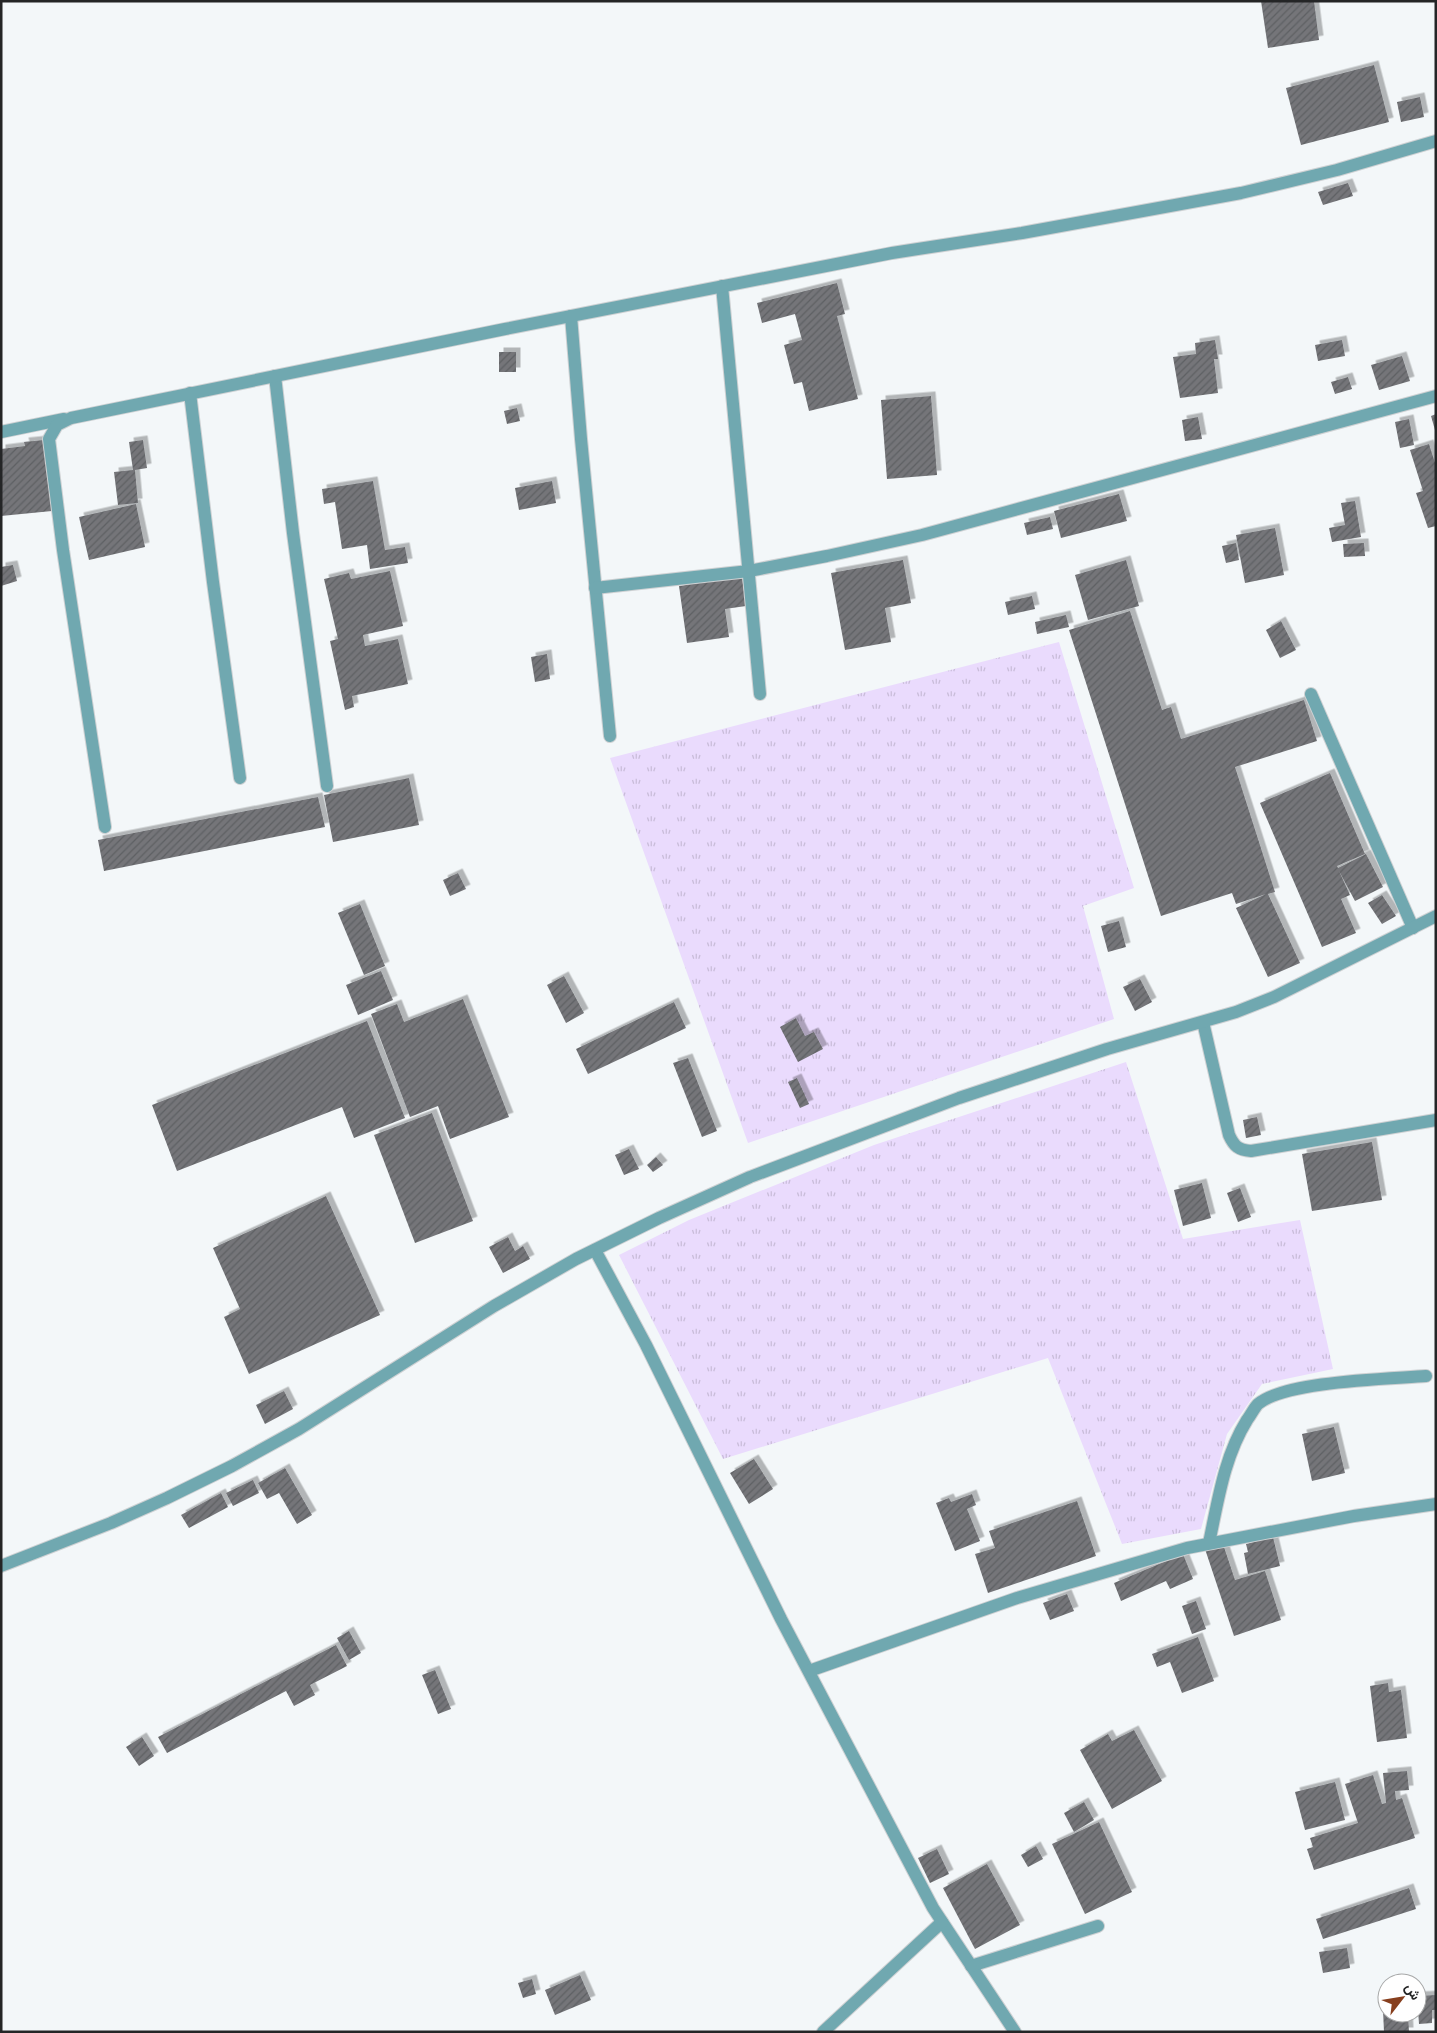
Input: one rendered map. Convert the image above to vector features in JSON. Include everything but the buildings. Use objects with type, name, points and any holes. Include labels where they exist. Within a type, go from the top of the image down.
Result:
[{"type":"street","points":[[1,432],[892,253],[1022,233],[1241,193],[1337,170],[1436,141]]},
{"type":"street","points":[[722,286],[760,694]]},
{"type":"street","points":[[571,316],[610,736]]},
{"type":"street","points":[[275,376],[293,533],[327,786]]},
{"type":"street","points":[[190,393],[213,582],[240,778]]},
{"type":"street","points":[[595,588],[749,571],[922,535],[1436,396]]},
{"type":"street","points":[[71,418],[57,424],[49,440],[63,550],[105,827]]},
{"type":"street","points":[[1311,694],[1413,928]]},
{"type":"street","points":[[1,1566],[111,1523],[232,1466],[299,1429],[494,1306],[595,1250],[659,1218],[750,1177],[958,1098],[1107,1049],[1236,1012],[1274,997],[1436,916]]},
{"type":"street","points":[[1203,1022],[1229,1135],[1234,1145],[1242,1150],[1251,1151],[1436,1120]]},
{"type":"street","points":[[595,1250],[646,1345],[809,1671],[933,1908],[1015,2032]]},
{"type":"street","points":[[1209,1543],[1226,1465],[1241,1431],[1257,1405],[1272,1395],[1348,1381],[1426,1376]]},
{"type":"street","points":[[809,1671],[1017,1598],[1187,1548],[1354,1516],[1436,1504]]},
{"type":"street","points":[[823,2032],[942,1922]]},
{"type":"street","points":[[971,1966],[1098,1926]]},
{"type":"green space","points":[[1059,642],[1134,888],[1083,906],[1114,1019],[748,1143],[610,758]]},
{"type":"green space","points":[[1126,1062],[1183,1239],[1300,1220],[1333,1369],[1262,1384],[1227,1434],[1201,1529],[1122,1544],[1048,1358],[723,1459],[619,1255],[689,1220],[874,1145]]}]
